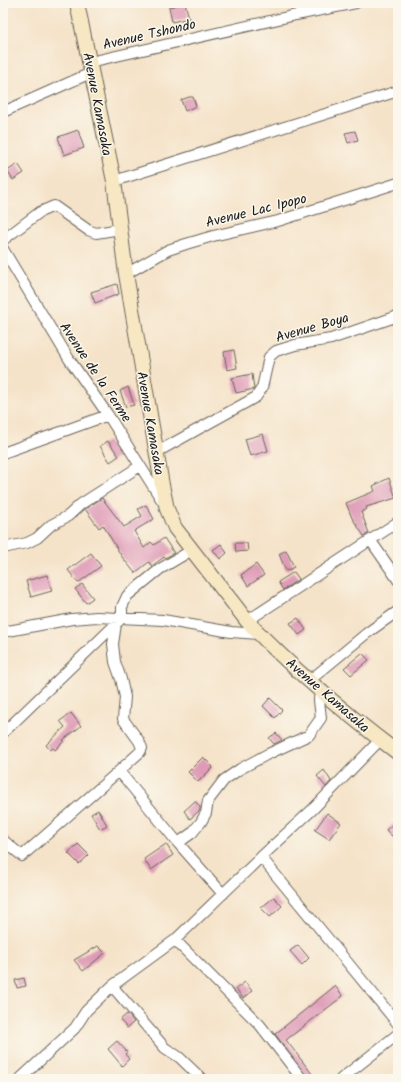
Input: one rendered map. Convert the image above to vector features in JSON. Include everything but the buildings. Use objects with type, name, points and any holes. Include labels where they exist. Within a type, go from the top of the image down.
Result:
[{"type":"street","name":"Avenue Kamasaka","points":[[77,3],[92,67],[114,181],[126,274],[167,509],[175,528],[258,634],[320,691],[398,754]]},
{"type":"street","name":"Avenue Tshondo","points":[[3,112],[92,67],[288,17],[356,3]]},
{"type":"street","points":[[114,181],[398,91]]},
{"type":"street","name":"Avenue Lac Ipopo","points":[[126,274],[143,266],[168,250],[213,236],[278,222],[398,183]]},
{"type":"street","points":[[3,240],[40,212],[54,206],[88,230],[96,233],[120,229]]},
{"type":"street","name":"Avenue de la Ferme","points":[[4,253],[69,360],[108,415],[167,509]]},
{"type":"street","name":"Avenue Boya","points":[[157,452],[256,397],[262,388],[269,357],[276,351],[295,345],[331,339],[398,316]]},
{"type":"street","points":[[3,452],[108,415]]},
{"type":"street","points":[[3,548],[27,543],[37,538],[51,525],[68,516],[81,504],[140,466]]},
{"type":"street","points":[[247,621],[398,522]]},
{"type":"street","points":[[371,541],[398,580]]},
{"type":"street","points":[[3,840],[22,856],[140,752],[142,748],[124,719],[125,697],[115,662],[113,644],[122,608],[126,596],[160,569],[192,550]]},
{"type":"street","points":[[309,681],[367,633],[398,611]]},
{"type":"street","points":[[3,632],[72,618],[97,617],[119,621],[163,620],[231,632],[258,634]]},
{"type":"street","points":[[3,733],[119,621]]},
{"type":"street","points":[[178,843],[192,833],[201,822],[206,813],[208,801],[224,780],[253,762],[309,735],[321,718],[319,700],[320,691]]},
{"type":"street","points":[[20,1079],[75,1028],[86,1011],[112,986],[175,940],[260,856],[312,810],[380,740]]},
{"type":"street","points":[[119,770],[178,843],[223,894]]},
{"type":"street","points":[[260,856],[398,1024]]},
{"type":"street","points":[[175,940],[260,1025],[302,1079]]},
{"type":"street","points":[[112,986],[165,1048],[179,1057],[202,1079]]},
{"type":"street","points":[[341,1079],[398,1034]]}]
